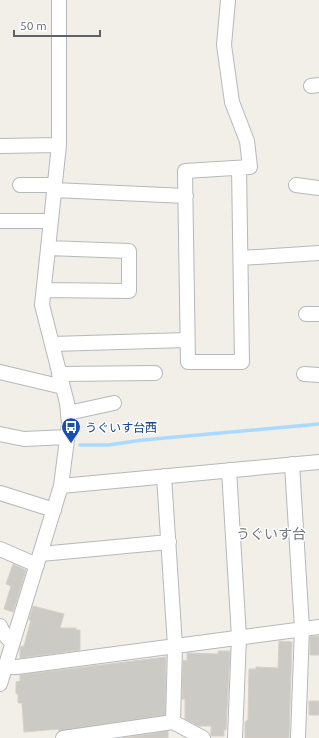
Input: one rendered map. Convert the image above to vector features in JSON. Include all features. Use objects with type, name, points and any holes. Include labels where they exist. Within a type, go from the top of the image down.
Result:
[{"type":"street","points":[[2,676],[61,486],[68,437],[68,413],[42,305],[59,145],[59,0]]},
{"type":"street","points":[[228,0],[224,44],[232,102],[247,141],[250,167],[185,171],[188,362],[242,362],[240,168]]},
{"type":"street","points":[[0,146],[59,145]]},
{"type":"street","points":[[20,185],[186,196]]},
{"type":"street","points":[[296,185],[319,188]]},
{"type":"street","points":[[0,220],[51,221]]},
{"type":"street","points":[[44,290],[129,291],[129,251],[48,248]]},
{"type":"street","points":[[241,258],[319,253]]},
{"type":"street","points":[[52,344],[188,340]]},
{"type":"street","points":[[0,372],[61,381],[155,373]]},
{"type":"street","points":[[304,374],[319,375]]},
{"type":"street","points":[[68,413],[114,403]]},
{"type":"street","points":[[0,434],[24,439],[68,437]]},
{"type":"street","points":[[61,486],[319,462]]},
{"type":"street","points":[[292,464],[302,628],[298,738]]},
{"type":"street","points":[[229,470],[239,637],[235,738]]},
{"type":"street","points":[[164,476],[175,646],[173,722]]},
{"type":"street","points":[[0,493],[54,510]]},
{"type":"street","points":[[1,553],[39,559],[169,542]]},
{"type":"street","points":[[0,626],[4,634],[12,642]]},
{"type":"street","points":[[2,676],[17,667],[319,626]]},
{"type":"street","points":[[63,738],[173,722],[194,736]]},
{"type":"building","points":[[13,564],[26,570],[13,612],[4,609],[11,586],[6,584]]},
{"type":"building","points":[[33,606],[64,614],[60,628],[76,628],[76,630],[80,630],[80,650],[20,658],[20,647],[24,646]]},
{"type":"building","points":[[319,636],[319,655],[310,655],[310,637]]},
{"type":"building","points":[[279,641],[292,642],[289,738],[245,738],[245,722],[248,720],[249,669],[256,669],[256,667],[278,668]]},
{"type":"building","points":[[218,651],[230,651],[226,730],[224,730],[224,736],[211,736],[211,726],[198,726],[185,719],[185,699],[182,699],[183,660],[187,661],[187,653],[218,654]]},
{"type":"building","points":[[166,657],[165,715],[59,731],[58,729],[24,732],[22,703],[18,703],[18,694],[16,694],[16,682],[20,681],[20,675]]},
{"type":"building","points":[[309,701],[319,701],[319,715],[309,715]]},
{"type":"building","points":[[168,731],[168,738],[122,738]]},
{"type":"waterway","points":[[80,445],[108,445],[143,440],[319,424]]},
{"type":"place","name":"うぐいす台西","points":[[71,444]]},
{"type":"district","name":"うぐいす台","points":[[271,534]]}]
